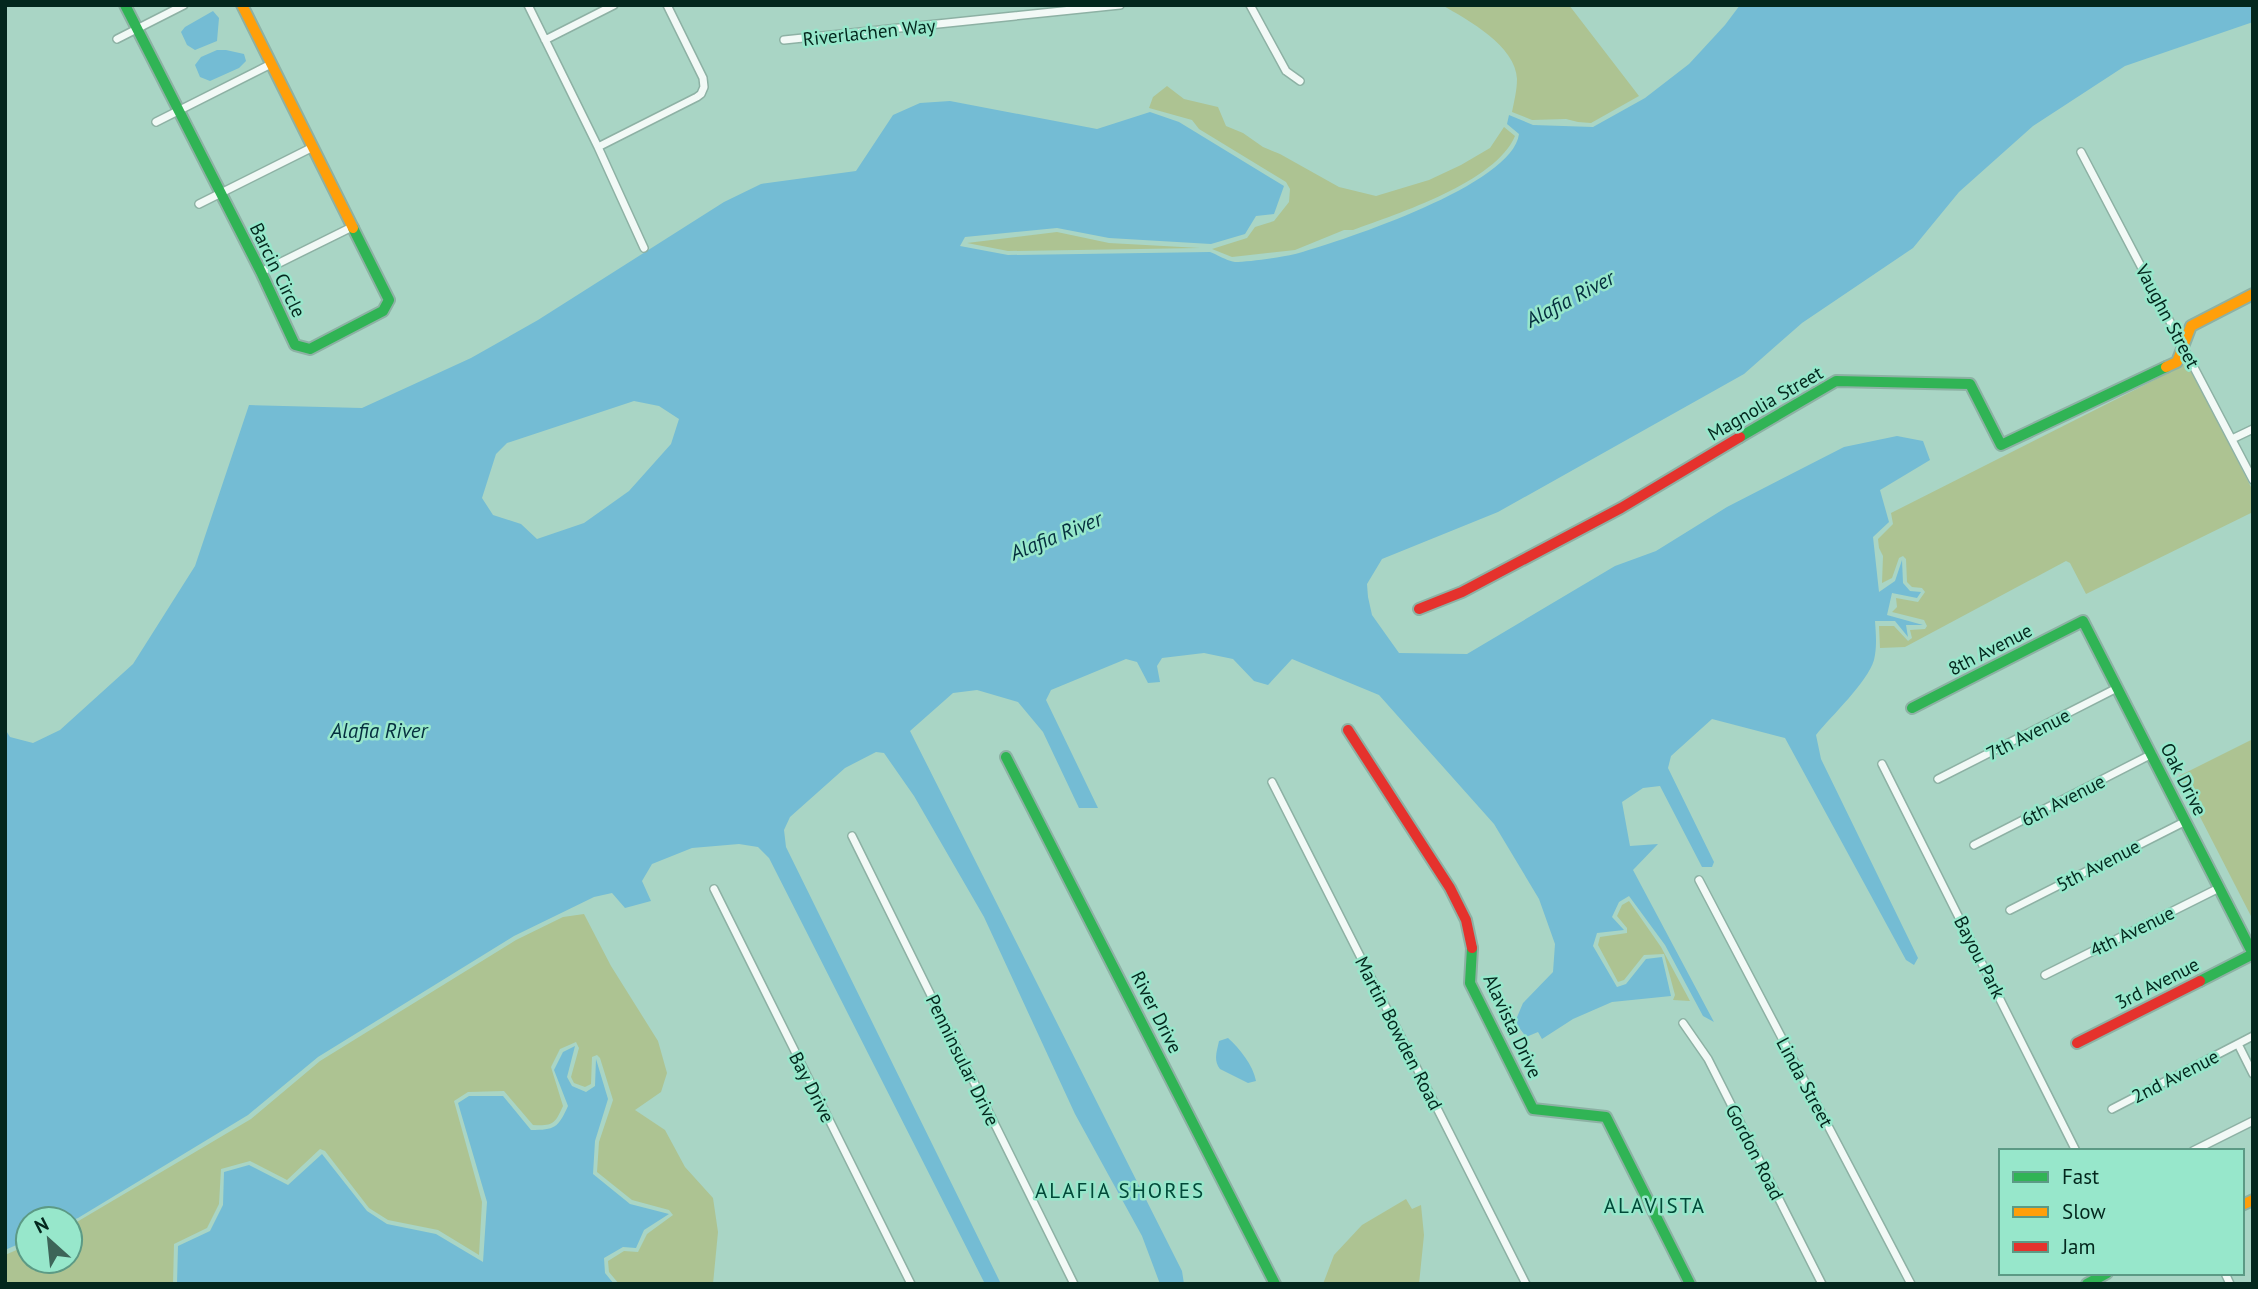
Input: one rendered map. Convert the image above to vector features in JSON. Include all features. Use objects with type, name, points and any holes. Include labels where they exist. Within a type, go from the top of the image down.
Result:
[{"type":"street","name":"Barcin Circle","points":[[125,5],[261,272],[295,345],[310,349],[383,312],[389,300],[242,5]]},
{"type":"street","points":[[117,39],[184,5]]},
{"type":"street","points":[[528,5],[644,248]]},
{"type":"street","points":[[545,40],[614,5]]},
{"type":"street","points":[[598,147],[696,97],[702,91],[703,78],[667,5]]},
{"type":"street","name":"Riverlachen Way","points":[[785,40],[1120,5]]},
{"type":"street","points":[[1250,5],[1286,71],[1300,81]]},
{"type":"street","points":[[156,122],[271,64]]},
{"type":"street","points":[[198,204],[313,147]]},
{"type":"street","name":"Vaughn Street","points":[[2081,152],[2253,480]]},
{"type":"street","points":[[261,272],[352,227]]},
{"type":"street","points":[[2184,346],[2191,327],[2253,294]]},
{"type":"street","name":"Magnolia Street","points":[[1419,608],[1462,592],[1621,508],[1836,381],[1970,384],[2001,446],[2177,362],[2184,346]]},
{"type":"street","points":[[2232,439],[2253,429]]},
{"type":"street","name":"Oak Drive","points":[[2083,621],[2253,954]]},
{"type":"street","name":"8th Avenue","points":[[1912,708],[2083,621]]},
{"type":"street","name":"7th Avenue","points":[[1938,779],[2117,688]]},
{"type":"street","name":"Alavista Drive","points":[[1348,730],[1450,888],[1466,920],[1472,950],[1470,983],[1533,1109],[1606,1117],[1690,1284]]},
{"type":"street","name":"6th Avenue","points":[[1974,845],[2152,754]]},
{"type":"street","name":"River Drive","points":[[1006,757],[1275,1284]]},
{"type":"street","name":"Bayou Park","points":[[1882,764],[2075,1149]]},
{"type":"street","name":"Martin Bowden Road","points":[[1272,782],[1526,1284]]},
{"type":"street","name":"5th Avenue","points":[[2010,910],[2186,821]]},
{"type":"street","name":"Penninsular Drive","points":[[852,836],[1074,1284]]},
{"type":"street","name":"Linda Street","points":[[1699,880],[1911,1284]]},
{"type":"street","name":"4th Avenue","points":[[2045,975],[2218,888]]},
{"type":"street","name":"Bay Drive","points":[[714,889],[911,1284]]},
{"type":"street","name":"3rd Avenue","points":[[2077,1043],[2253,954]]},
{"type":"street","name":"Gordon Road","points":[[1683,1023],[1708,1059],[1822,1284]]},
{"type":"street","points":[[2253,1036],[2238,1044],[2253,1074]]},
{"type":"street","name":"2nd Avenue","points":[[2112,1109],[2238,1044]]},
{"type":"street","points":[[2197,1149],[2253,1122]]},
{"type":"street","points":[[2087,1284],[2103,1275]]},
{"type":"green space","points":[[1442,5],[1569,5],[1639,96],[1591,123],[1566,119],[1532,120],[1512,112],[1517,79],[1509,56],[1489,35]]},
{"type":"green space","points":[[1167,86],[1184,99],[1218,107],[1226,126],[1339,187],[1376,196],[1429,180],[1461,165],[1490,148],[1504,127],[1515,136],[1504,153],[1488,168],[1467,182],[1419,205],[1295,250],[1232,257],[1212,249],[1247,238],[1255,227],[1274,221],[1289,202],[1290,189],[1286,182],[1199,129],[1192,120],[1149,108],[1153,97]]},
{"type":"green space","points":[[1057,232],[1109,243],[1200,248],[1008,251],[967,243]]},
{"type":"green space","points":[[2188,363],[2253,491],[2253,512],[2086,594],[2070,563],[2066,561],[1905,647],[1880,648],[1879,626],[1894,626],[1908,641],[1912,638],[1910,630],[1925,629],[1927,626],[1924,620],[1892,612],[1897,607],[1896,598],[1918,602],[1925,592],[1907,582],[1906,559],[1903,556],[1899,558],[1892,578],[1882,583],[1883,556],[1878,539],[1893,524],[1891,513]]},
{"type":"green space","points":[[2253,739],[2253,920],[2179,776]]},
{"type":"green space","points":[[1629,901],[1661,947],[1690,1001],[1673,1000],[1675,995],[1664,954],[1644,955],[1624,980],[1618,982],[1598,945],[1600,937],[1627,933],[1627,928],[1617,916],[1622,905]]},
{"type":"green space","points":[[584,914],[611,966],[658,1041],[667,1073],[661,1092],[635,1110],[665,1130],[685,1167],[713,1198],[718,1232],[713,1284],[619,1284],[609,1272],[608,1261],[624,1251],[638,1252],[647,1234],[673,1215],[669,1210],[632,1200],[597,1172],[599,1142],[613,1100],[597,1055],[592,1057],[591,1084],[585,1087],[574,1083],[571,1077],[579,1048],[576,1042],[560,1049],[551,1067],[563,1106],[552,1123],[533,1125],[504,1091],[468,1092],[454,1101],[482,1202],[479,1255],[438,1230],[388,1220],[369,1208],[325,1151],[320,1149],[287,1180],[250,1161],[221,1169],[219,1204],[207,1228],[174,1244],[173,1284],[5,1284],[5,1255],[14,1251],[14,1275],[84,1275],[84,1218],[251,1119],[320,1061],[516,940],[563,917]]},
{"type":"green space","points":[[1406,1199],[1412,1209],[1421,1205],[1424,1235],[1419,1284],[1323,1284],[1334,1255],[1362,1225]]},
{"type":"water","name":"Alafia River","points":[[1740,5],[2253,5],[2253,22],[2125,66],[2033,126],[1959,192],[1913,248],[1802,323],[1744,374],[1498,512],[1382,559],[1367,584],[1372,615],[1399,653],[1467,654],[1615,566],[1656,551],[1727,507],[1844,447],[1897,436],[1923,441],[1930,460],[1880,490],[1889,522],[1873,537],[1879,592],[1895,581],[1902,560],[1903,583],[1910,591],[1921,592],[1917,598],[1892,593],[1887,615],[1923,625],[1906,625],[1908,637],[1895,621],[1875,621],[1876,650],[1870,669],[1857,689],[1816,735],[1821,759],[1918,958],[1914,965],[1906,960],[1785,738],[1712,719],[1671,756],[1668,768],[1714,862],[1712,867],[1702,867],[1660,786],[1643,788],[1622,802],[1630,846],[1658,844],[1633,870],[1714,1022],[1703,1016],[1665,945],[1629,896],[1619,902],[1612,917],[1624,930],[1597,933],[1593,946],[1617,987],[1626,984],[1646,959],[1662,957],[1671,996],[1612,1002],[1573,1019],[1542,1039],[1538,1032],[1526,1037],[1515,1022],[1523,1003],[1553,972],[1555,944],[1539,899],[1494,824],[1379,695],[1292,659],[1268,685],[1254,681],[1233,659],[1204,653],[1162,658],[1157,666],[1160,682],[1148,683],[1137,662],[1126,659],[1051,690],[1046,700],[1098,808],[1079,808],[1043,732],[1018,702],[977,690],[953,693],[910,731],[1182,1271],[1184,1284],[1160,1284],[1142,1236],[1075,1114],[984,917],[914,796],[884,753],[876,752],[845,768],[790,817],[784,830],[786,847],[1001,1284],[985,1284],[769,858],[758,847],[739,844],[692,848],[652,864],[642,881],[651,901],[625,908],[612,893],[594,897],[514,936],[318,1057],[248,1115],[84,1214],[84,1205],[14,1205],[14,1246],[5,1250],[5,729],[10,737],[33,743],[60,730],[133,664],[195,566],[249,405],[362,408],[471,358],[538,320],[724,202],[761,184],[856,171],[893,115],[920,103],[950,101],[1097,129],[1150,112],[1179,122],[1284,186],[1274,214],[1256,216],[1245,234],[1211,244],[1109,238],[1057,228],[965,237],[960,246],[1008,255],[1210,252],[1235,262],[1293,255],[1424,208],[1459,191],[1510,153],[1519,134],[1507,124],[1509,115],[1533,125],[1593,127],[1645,98],[1689,64]],"holes":[[[634,401],[659,406],[679,419],[671,444],[629,491],[584,523],[537,539],[521,524],[493,515],[482,498],[496,454],[507,443]]]},
{"type":"water","points":[[213,11],[219,18],[217,41],[195,50],[187,45],[181,32]]},
{"type":"water","points":[[217,50],[244,54],[246,61],[239,68],[210,81],[200,77],[195,65],[201,57]]},
{"type":"water","points":[[1228,1038],[1245,1058],[1256,1081],[1248,1083],[1218,1066],[1216,1059],[1219,1041]]},
{"type":"water","points":[[575,1046],[567,1077],[572,1086],[586,1092],[595,1086],[596,1059],[608,1099],[595,1141],[593,1174],[630,1204],[669,1214],[644,1230],[636,1248],[623,1247],[604,1258],[605,1273],[614,1284],[177,1284],[178,1246],[210,1231],[223,1205],[224,1172],[249,1165],[288,1185],[322,1154],[367,1211],[387,1224],[436,1234],[483,1262],[487,1202],[458,1103],[469,1096],[503,1096],[531,1130],[551,1128],[558,1123],[568,1106],[554,1070],[563,1052]]},
{"type":"traffic: fast","points":[[125,5],[261,272],[295,345],[310,349],[383,311],[389,300],[353,228]]},
{"type":"traffic: fast","points":[[1740,437],[1836,381],[1970,384],[2001,445],[2166,367]]},
{"type":"traffic: fast","points":[[1912,708],[2083,621],[2253,954],[2200,981]]},
{"type":"traffic: fast","points":[[1006,757],[1275,1284]]},
{"type":"traffic: fast","points":[[1472,948],[1470,983],[1533,1109],[1606,1117],[1690,1284]]},
{"type":"traffic: fast","points":[[2087,1284],[2103,1275]]},
{"type":"traffic: slow","points":[[242,5],[353,228]]},
{"type":"traffic: slow","points":[[2166,367],[2177,362],[2191,326],[2253,294]]},
{"type":"traffic: slow","points":[[2244,1204],[2253,1200]]},
{"type":"traffic: jam","points":[[1419,609],[1462,592],[1621,508],[1740,437]]},
{"type":"traffic: jam","points":[[1348,730],[1450,888],[1466,920],[1472,948]]},
{"type":"traffic: jam","points":[[2077,1043],[2200,981]]},
{"type":"district","name":"ALAFIA SHORES","points":[[1120,1191]]},
{"type":"district","name":"ALAVISTA","points":[[1655,1206]]}]
